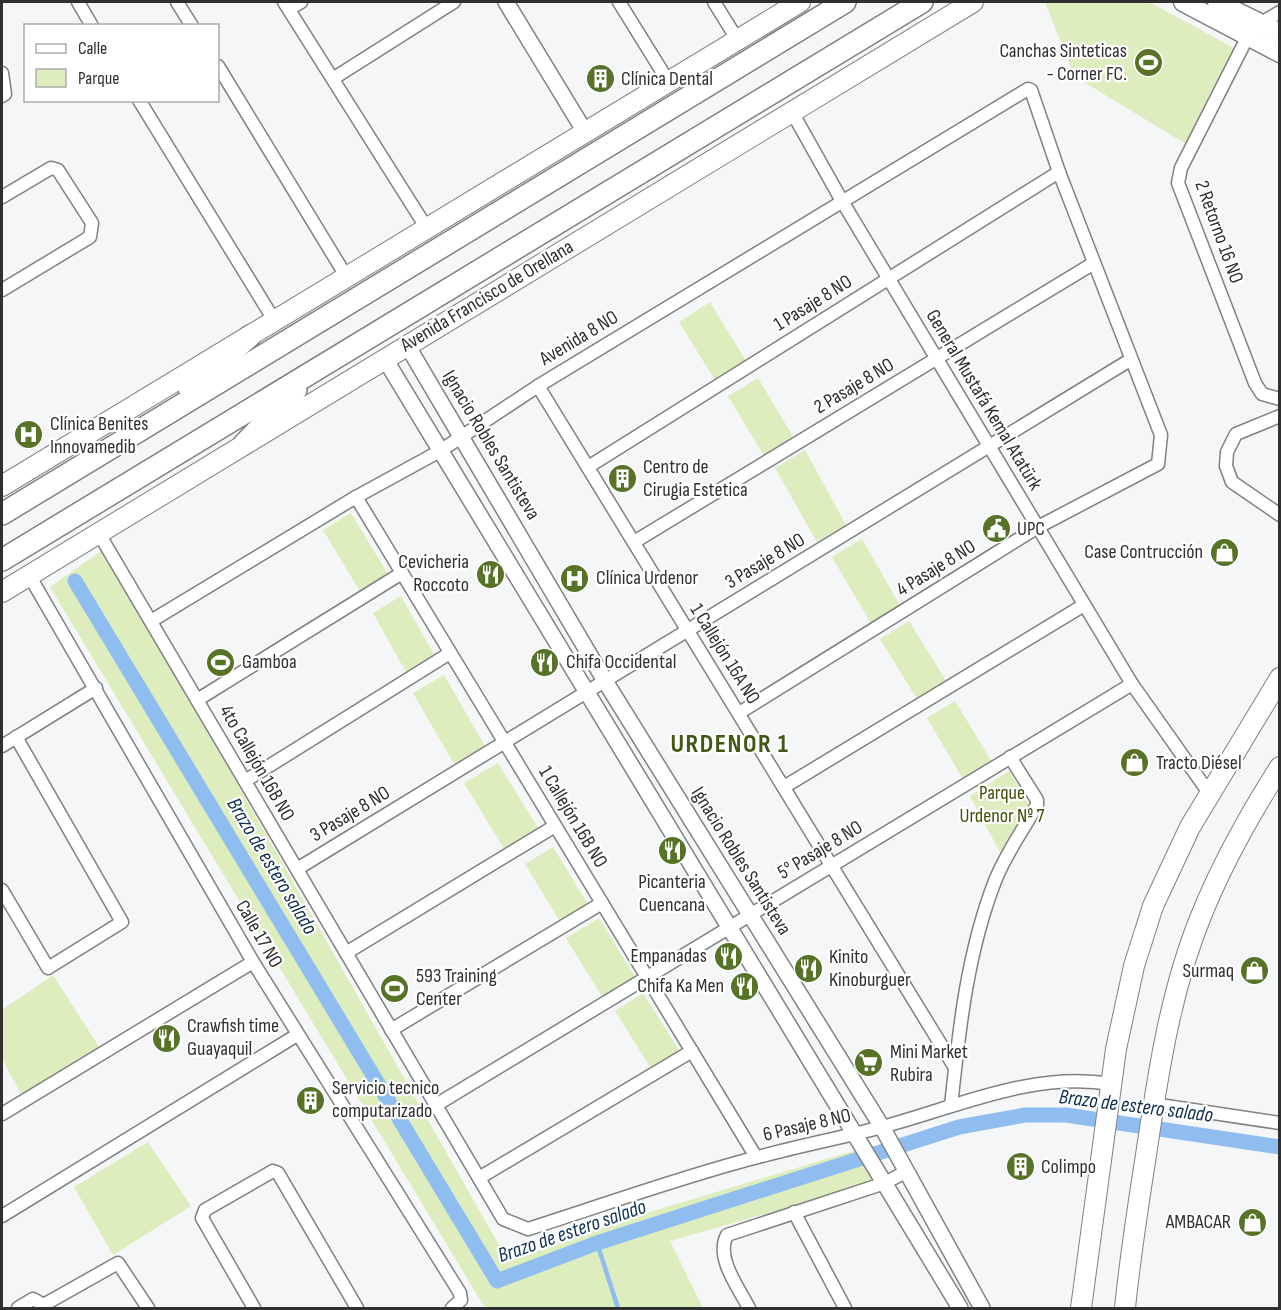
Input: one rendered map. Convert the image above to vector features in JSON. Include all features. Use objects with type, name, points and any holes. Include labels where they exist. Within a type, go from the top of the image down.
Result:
[{"type":"highway","points":[[2,514],[845,2]]},
{"type":"highway","name":"Avenida Francisco de Orellana","points":[[2,560],[922,2]]},
{"type":"highway","points":[[140,430],[250,336]]},
{"type":"highway","points":[[244,444],[316,368]]},
{"type":"main road","points":[[2,486],[800,2]]},
{"type":"main road","points":[[901,45],[918,25],[930,2]]},
{"type":"main road","name":"Avenida Francisco de Orellana","points":[[2,592],[973,2]]},
{"type":"main road","points":[[1183,2],[1280,53]]},
{"type":"main road","points":[[1217,2],[1280,33]]},
{"type":"main road","points":[[1081,1308],[1103,1140],[1124,1006],[1154,906],[1190,827],[1280,678]]},
{"type":"main road","points":[[1125,1308],[1152,1110],[1163,1045],[1181,975],[1201,916],[1234,847],[1280,767]]},
{"type":"street","points":[[78,2],[92,24]]},
{"type":"street","points":[[177,2],[191,24]]},
{"type":"street","points":[[301,2],[286,5],[334,78],[426,228]]},
{"type":"street","points":[[334,78],[454,2]]},
{"type":"street","points":[[506,2],[585,132]]},
{"type":"street","points":[[619,2],[668,81]]},
{"type":"street","points":[[714,2],[737,39]]},
{"type":"street","points":[[1261,23],[1280,12]]},
{"type":"street","name":"2 Retorno 16 NO","points":[[1248,36],[1181,168],[1178,183],[1255,383],[1263,394],[1280,399]]},
{"type":"street","points":[[219,68],[346,276]]},
{"type":"street","points":[[2,73],[5,94],[2,96]]},
{"type":"street","name":"Avenida 8 NO","points":[[151,621],[356,497],[440,451],[538,386],[1028,89],[1033,95],[1059,172]]},
{"type":"street","points":[[140,102],[274,320]]},
{"type":"street","name":"General Mustafá Kemal Atatürk","points":[[792,112],[842,201],[1132,684],[1209,793]]},
{"type":"street","points":[[2,197],[51,168],[58,170],[92,223],[90,237],[2,290]]},
{"type":"street","points":[[1059,172],[1130,360]]},
{"type":"street","name":"1 Pasaje 8 NO","points":[[588,467],[1059,172]]},
{"type":"street","name":"2 Pasaje 8 NO","points":[[634,542],[1094,263]]},
{"type":"street","name":"Ignacio Robles Santisteva","points":[[407,345],[605,681],[884,1131],[982,1308]]},
{"type":"street","points":[[384,359],[860,1139],[960,1308]]},
{"type":"street","name":"3 Pasaje 8 NO","points":[[297,869],[1130,360]]},
{"type":"street","name":"4 Pasaje 8 NO","points":[[739,713],[1038,527],[1158,464],[1161,435],[1130,360]]},
{"type":"street","name":"1 Callejón 16A NO","points":[[538,386],[954,1066]]},
{"type":"street","points":[[1280,416],[1236,434],[1227,452],[1226,466],[1232,482],[1280,515]]},
{"type":"street","name":"1 Callejón 16B NO","points":[[356,497],[756,1157]]},
{"type":"street","name":"4to Callejón 16B NO","points":[[98,532],[503,1219],[516,1226]]},
{"type":"street","points":[[197,700],[402,573]]},
{"type":"street","name":"Calle 17 NO","points":[[29,575],[253,962],[459,1293],[460,1300],[454,1307]]},
{"type":"street","points":[[784,787],[1084,605]]},
{"type":"street","points":[[245,781],[450,653]]},
{"type":"street","name":"5° Pasaje 8 NO","points":[[436,1105],[1132,684]]},
{"type":"street","points":[[2,746],[96,688]]},
{"type":"street","points":[[2,891],[48,968],[122,922],[16,737]]},
{"type":"street","points":[[951,1106],[954,1066],[975,943],[995,880],[1037,805],[1037,800],[1010,757]]},
{"type":"street","points":[[346,953],[555,826]]},
{"type":"street","points":[[392,1030],[602,903]]},
{"type":"street","points":[[2,1114],[253,962]]},
{"type":"street","points":[[2,1216],[297,1035]]},
{"type":"street","points":[[479,1178],[692,1051]]},
{"type":"street","name":"6 Pasaje 8 NO","points":[[516,1226],[528,1230],[756,1157],[860,1139],[951,1106],[1053,1081],[1082,1079],[1112,1084]]},
{"type":"street","points":[[1152,1110],[1280,1123]]},
{"type":"street","points":[[749,1308],[725,1260],[722,1245],[726,1235],[884,1180],[905,1168]]},
{"type":"street","points":[[254,1308],[202,1218],[205,1210],[273,1171],[278,1173],[357,1308]]},
{"type":"street","points":[[794,1212],[845,1308]]},
{"type":"street","points":[[18,1308],[33,1299],[44,1307],[118,1263],[148,1308]]},
{"type":"green space","name":"Canchas Sinteticas - Corner FC.","points":[[1045,2],[1149,2],[1234,48],[1186,144],[1074,76]]},
{"type":"green space","points":[[710,302],[746,361],[715,380],[679,322]]},
{"type":"green space","points":[[758,378],[795,440],[765,458],[728,396]]},
{"type":"green space","points":[[805,450],[846,525],[817,542],[775,468]]},
{"type":"green space","points":[[351,513],[389,576],[361,593],[323,530]]},
{"type":"green space","points":[[862,539],[901,607],[872,625],[832,557]]},
{"type":"green space","points":[[104,549],[508,1261],[643,1214],[860,1149],[877,1182],[670,1241],[703,1308],[485,1308],[50,587]]},
{"type":"green space","points":[[401,596],[436,658],[407,674],[373,613]]},
{"type":"green space","points":[[909,621],[948,684],[919,702],[880,639]]},
{"type":"green space","points":[[444,675],[485,746],[454,764],[413,693]]},
{"type":"green space","points":[[955,701],[992,762],[963,779],[927,718]]},
{"type":"green space","points":[[498,763],[540,831],[506,852],[464,783]]},
{"type":"green space","name":"Parque Urdenor Nº 7","points":[[1009,771],[1029,805],[1010,835],[1002,856],[970,796]]},
{"type":"green space","points":[[553,847],[589,906],[561,923],[525,864]]},
{"type":"green space","points":[[599,918],[637,980],[604,1000],[566,938]]},
{"type":"green space","points":[[53,975],[101,1050],[23,1098],[2,1059],[2,1010]]},
{"type":"green space","points":[[643,993],[680,1052],[652,1070],[615,1011]]},
{"type":"green space","points":[[148,1142],[191,1206],[113,1255],[74,1187]]},
{"type":"waterway","name":"Brazo de estero salado","points":[[75,581],[497,1281],[597,1243],[959,1127],[1025,1115],[1066,1115],[1280,1147]]},
{"type":"waterway","points":[[597,1243],[618,1308]]},
{"type":"place","name":"Canchas Sinteticas - Corner FC.","points":[[1148,62]]},
{"type":"place","name":"Clínica Dental","points":[[600,79]]},
{"type":"place","name":"Clínica Benites Innovamedib","points":[[29,435]]},
{"type":"place","name":"Centro de Cirugia Estetica","points":[[622,479]]},
{"type":"place","name":"UPC","points":[[996,529]]},
{"type":"place","name":"Case Contrucción","points":[[1224,552]]},
{"type":"place","name":"Cevicheria Roccoto","points":[[490,574]]},
{"type":"place","name":"Clínica Urdenor","points":[[575,578]]},
{"type":"place","name":"Gamboa","points":[[221,662]]},
{"type":"place","name":"Chifa Occidental","points":[[545,662]]},
{"type":"place","name":"Tracto Diésel","points":[[1135,763]]},
{"type":"place","name":"Picanteria Cuencana","points":[[672,851]]},
{"type":"place","name":"Empanadas","points":[[728,956]]},
{"type":"place","name":"Kinito Kinoburguer","points":[[808,968]]},
{"type":"place","name":"Surmaq","points":[[1255,971]]},
{"type":"place","name":"Chifa Ka Men","points":[[745,986]]},
{"type":"place","name":"593 Training Center","points":[[395,988]]},
{"type":"place","name":"Crawfish time Guayaquil","points":[[166,1038]]},
{"type":"place","name":"Mini Market Rubira","points":[[869,1063]]},
{"type":"place","name":"Servicio tecnico computarizado","points":[[311,1100]]},
{"type":"place","name":"Colimpo","points":[[1020,1167]]},
{"type":"place","name":"AMBACAR","points":[[1252,1222]]},
{"type":"district","name":"URDENOR 1","points":[[730,744]]}]
